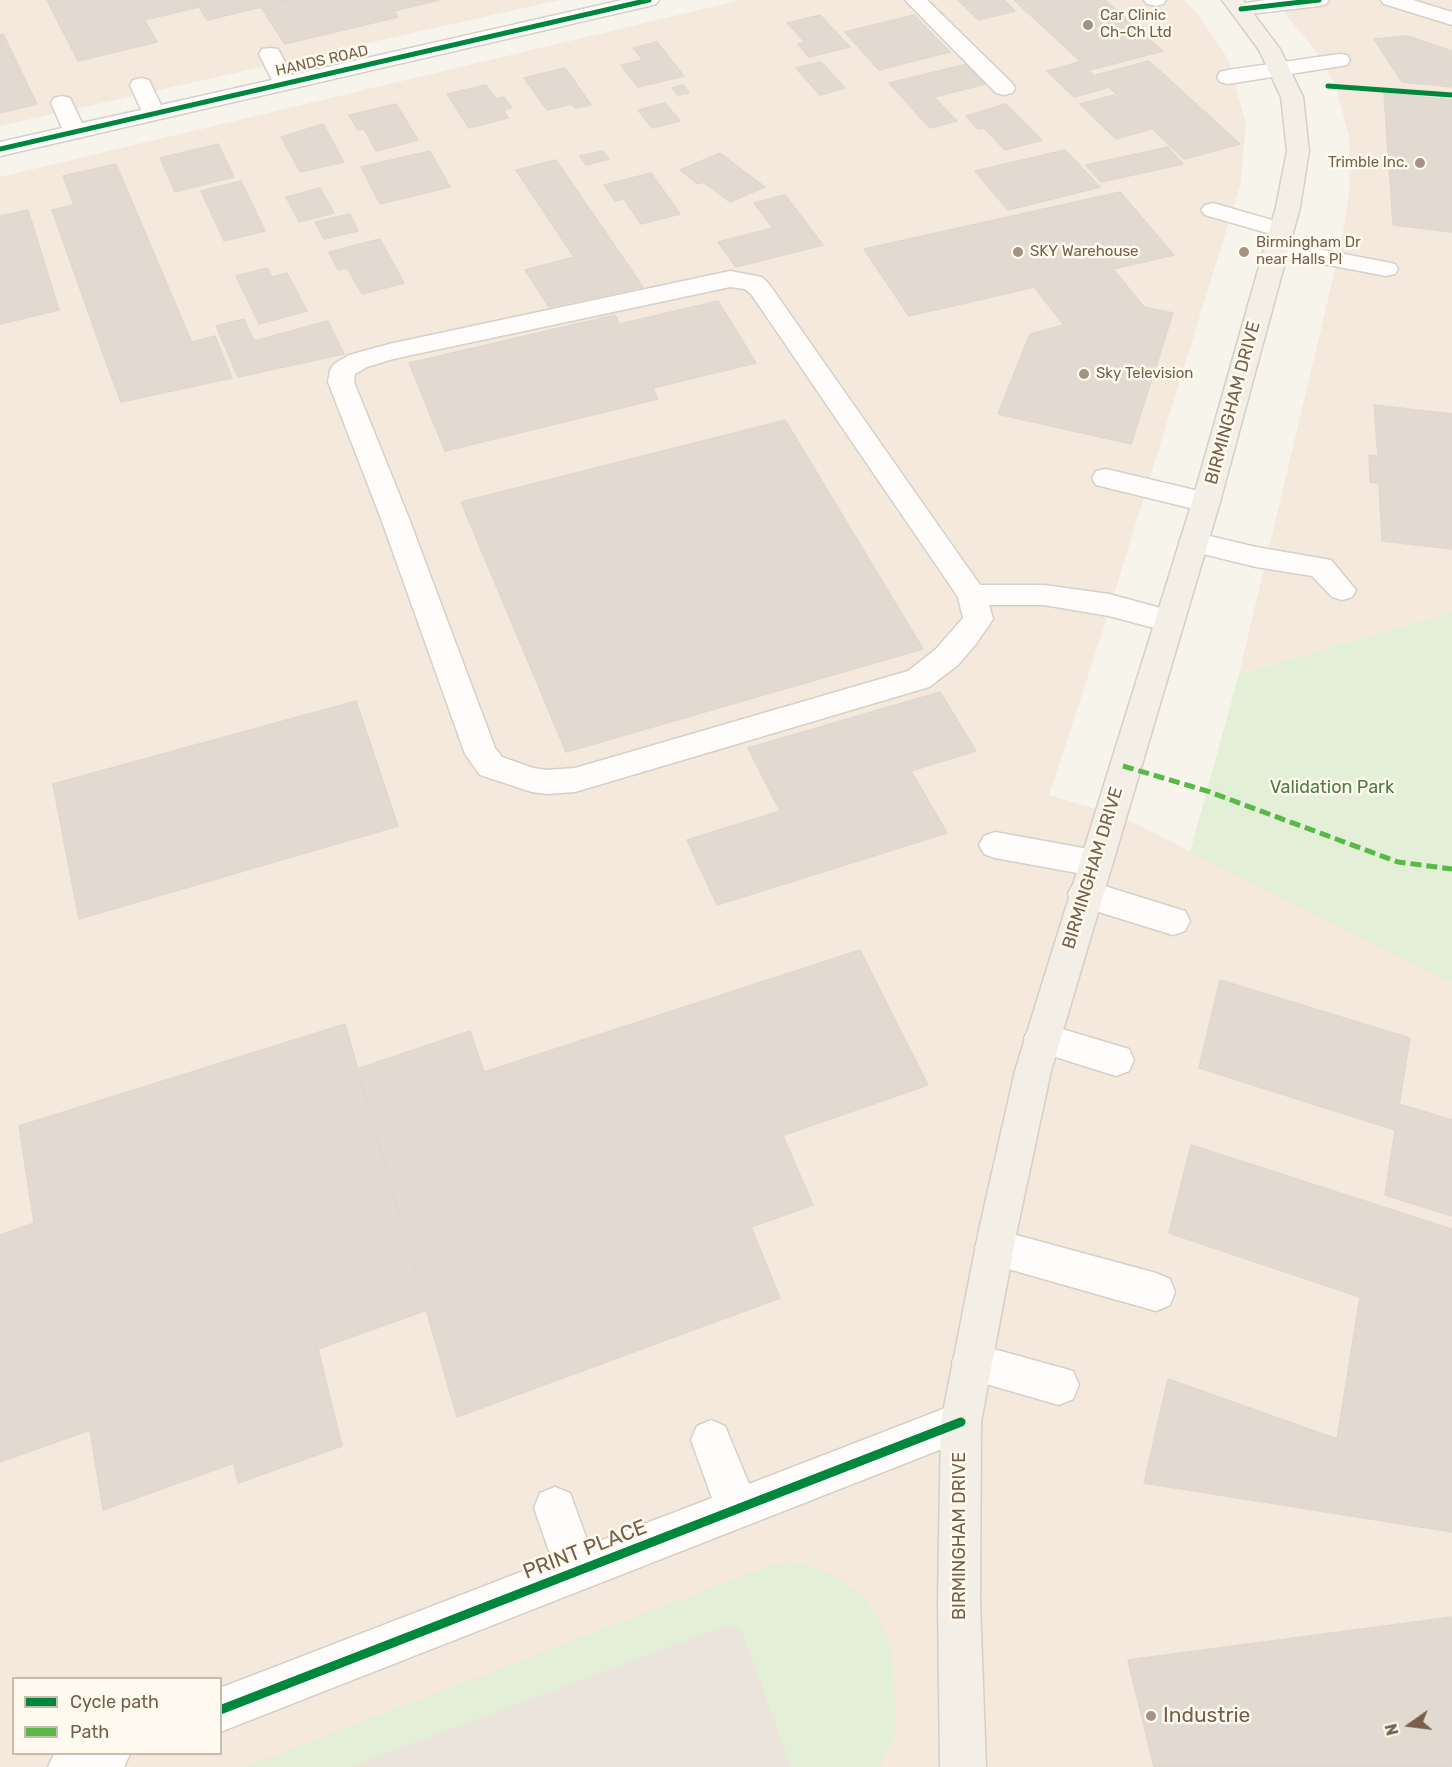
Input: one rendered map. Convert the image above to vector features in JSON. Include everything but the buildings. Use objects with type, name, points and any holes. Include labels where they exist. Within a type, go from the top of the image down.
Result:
[{"type":"main road","name":"BIRMINGHAM DRIVE","points":[[963,1767],[959,1602],[961,1422],[994,1247],[1032,1071],[1206,501],[1288,207],[1298,151],[1292,98],[1269,49],[1236,5]]},
{"type":"street","name":"HANDS ROAD","points":[[0,149],[649,0]]},
{"type":"street","points":[[915,0],[1004,88]]},
{"type":"street","points":[[1236,5],[1319,0]]},
{"type":"street","points":[[1402,1],[1452,19]]},
{"type":"street","points":[[270,54],[285,84]]},
{"type":"street","points":[[1227,77],[1339,60]]},
{"type":"street","points":[[141,85],[154,114]]},
{"type":"street","points":[[62,103],[75,132]]},
{"type":"street","points":[[1213,210],[1278,239],[1386,269]]},
{"type":"street","points":[[729,279],[753,282],[972,595],[978,619],[947,657],[918,679],[575,780],[532,780],[491,766],[481,754],[398,527],[341,382],[343,370],[358,361],[389,352],[706,283],[729,279]]},
{"type":"street","points":[[1106,478],[1206,501]]},
{"type":"street","points":[[1193,542],[1256,557],[1321,567],[1342,590]]},
{"type":"street","points":[[972,595],[1044,595],[1109,605],[1169,621]]},
{"type":"street","points":[[995,845],[1090,879],[1173,921]]},
{"type":"street","points":[[1042,1038],[1116,1060]]},
{"type":"street","points":[[994,1247],[1156,1292]]},
{"type":"street","points":[[972,1362],[1059,1385]]},
{"type":"street","name":"PRINT PLACE","points":[[222,1709],[961,1422]]},
{"type":"street","points":[[711,1440],[738,1510]]},
{"type":"street","points":[[555,1508],[578,1572]]},
{"type":"street","points":[[71,1767],[104,1755]]},
{"type":"shaded area","points":[[0,0],[559,0],[0,126]]},
{"type":"shaded area","points":[[741,0],[1184,0],[1197,13],[1228,59],[1246,124],[1240,186],[1104,627],[1049,795],[1122,817],[1452,983],[1452,1767],[0,1767],[0,177]]},
{"type":"shaded area","points":[[1274,0],[1452,0],[1452,612],[1239,674],[1340,249],[1350,188],[1349,137],[1335,84],[1314,49]]},
{"type":"shaded area","points":[[736,1611],[793,1767],[337,1767]]},
{"type":"green space","name":"Validation Park","points":[[1452,612],[1452,983],[1190,852],[1239,674]]},
{"type":"green space","points":[[790,1561],[841,1579],[869,1604],[886,1635],[894,1666],[895,1736],[880,1767],[791,1767],[742,1631],[730,1624],[350,1767],[244,1767],[754,1571]]},
{"type":"marked path","points":[[1123,766],[1207,791],[1398,862],[1452,869]]},
{"type":"cycle path","points":[[0,149],[649,0]]},
{"type":"cycle path","points":[[1241,9],[1319,0]]},
{"type":"cycle path","points":[[1328,86],[1452,95]]},
{"type":"cycle path","points":[[222,1709],[961,1422]]},
{"type":"place","name":"Car Clinic Ch-Ch Ltd","points":[[1088,25]]},
{"type":"place","name":"Trimble Inc.","points":[[1420,163]]},
{"type":"place","name":"SKY Warehouse","points":[[1018,252]]},
{"type":"place","name":"Birmingham Dr near Halls Pl","points":[[1244,252]]},
{"type":"place","name":"Sky Television","points":[[1084,374]]},
{"type":"place","name":"Industrie","points":[[1151,1716]]}]
